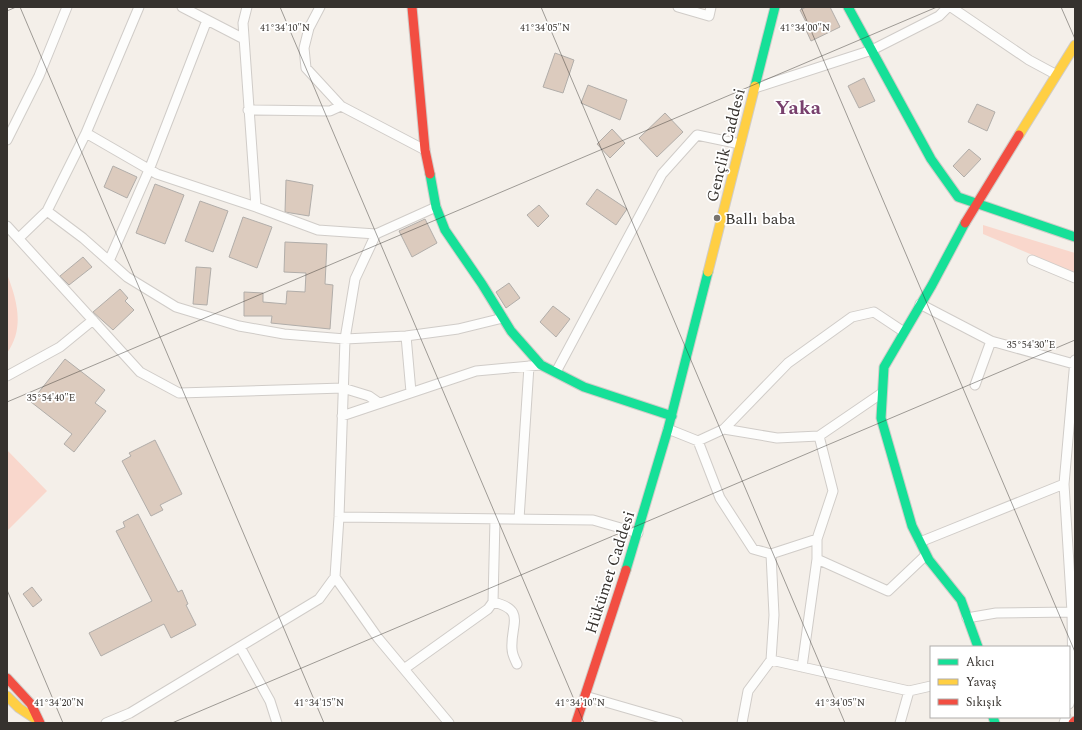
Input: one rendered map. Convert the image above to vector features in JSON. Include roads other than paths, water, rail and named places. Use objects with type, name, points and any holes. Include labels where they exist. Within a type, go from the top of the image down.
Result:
[{"type":"street","points":[[7,140],[39,76],[68,7]]},
{"type":"street","points":[[19,238],[48,211],[86,133],[139,7]]},
{"type":"street","points":[[182,7],[244,39]]},
{"type":"street","points":[[246,7],[243,23],[256,207]]},
{"type":"street","points":[[320,7],[309,28],[304,48],[306,68],[341,106],[425,150]]},
{"type":"street","points":[[412,7],[425,150],[436,207],[445,230],[511,331],[541,365],[584,386],[672,416]]},
{"type":"street","points":[[678,7],[709,16],[711,7]]},
{"type":"street","name":"Gençlik Caddesi","points":[[668,429],[775,7]]},
{"type":"street","points":[[848,7],[931,158],[958,197],[1075,237]]},
{"type":"street","points":[[755,88],[872,50],[939,16],[950,7],[1029,60],[1055,74]]},
{"type":"street","points":[[109,262],[149,170],[207,20]]},
{"type":"street","points":[[978,646],[961,600],[926,555],[912,526],[881,418],[884,367],[976,203],[1055,74],[1075,45]]},
{"type":"street","points":[[248,110],[330,111],[341,106]]},
{"type":"street","points":[[86,133],[157,174],[256,207],[318,230],[376,234],[436,207]]},
{"type":"street","points":[[556,372],[662,174],[697,135],[740,144]]},
{"type":"street","points":[[48,211],[83,238],[127,277],[176,307],[239,326],[284,334],[345,339],[406,336],[458,329],[503,318]]},
{"type":"street","points":[[7,226],[140,372],[179,393],[343,388],[368,396],[379,403]]},
{"type":"street","points":[[106,723],[130,712],[319,599],[335,577],[340,518],[345,339],[356,280],[376,234]]},
{"type":"street","points":[[1032,260],[1075,278]]},
{"type":"street","points":[[920,304],[991,341],[1075,362],[1064,484],[1072,552],[1073,690],[1070,700]]},
{"type":"street","points":[[668,429],[698,441],[724,429],[788,363],[852,317],[874,312],[904,332]]},
{"type":"street","points":[[7,376],[60,346],[93,320]]},
{"type":"street","points":[[406,336],[411,392]]},
{"type":"street","points":[[975,385],[991,341]]},
{"type":"street","points":[[342,416],[476,371],[541,365]]},
{"type":"street","points":[[519,519],[529,366]]},
{"type":"street","points":[[724,429],[777,438],[819,436],[882,393]]},
{"type":"street","name":"Hükümet Caddesi","points":[[576,723],[638,533],[668,429]]},
{"type":"street","points":[[802,667],[817,559],[817,539],[834,491],[819,436]]},
{"type":"street","points":[[698,441],[720,498],[754,549],[772,554],[817,539]]},
{"type":"street","points":[[920,542],[1064,484]]},
{"type":"street","points":[[340,518],[593,520],[638,533]]},
{"type":"street","points":[[404,670],[488,609],[493,602],[495,519]]},
{"type":"street","points":[[742,723],[748,691],[771,660],[774,615],[772,554]]},
{"type":"street","points":[[817,559],[888,592],[926,555]]},
{"type":"street","points":[[335,577],[378,638],[449,723]]},
{"type":"street","points":[[493,602],[506,606],[513,613],[514,622],[512,650],[517,664]]},
{"type":"street","points":[[967,618],[996,613],[1072,612]]},
{"type":"street","points":[[240,647],[270,701],[277,723]]},
{"type":"street","points":[[771,660],[909,691],[930,686]]},
{"type":"street","points":[[7,678],[32,704],[37,722]]},
{"type":"street","points":[[900,723],[909,691]]},
{"type":"street","points":[[7,696],[19,708],[37,722]]},
{"type":"street","points":[[585,696],[678,723]]},
{"type":"place","name":"Ballı baba","points":[[717,218]]},
{"type":"district","name":"Yaka","points":[[798,107]]}]
